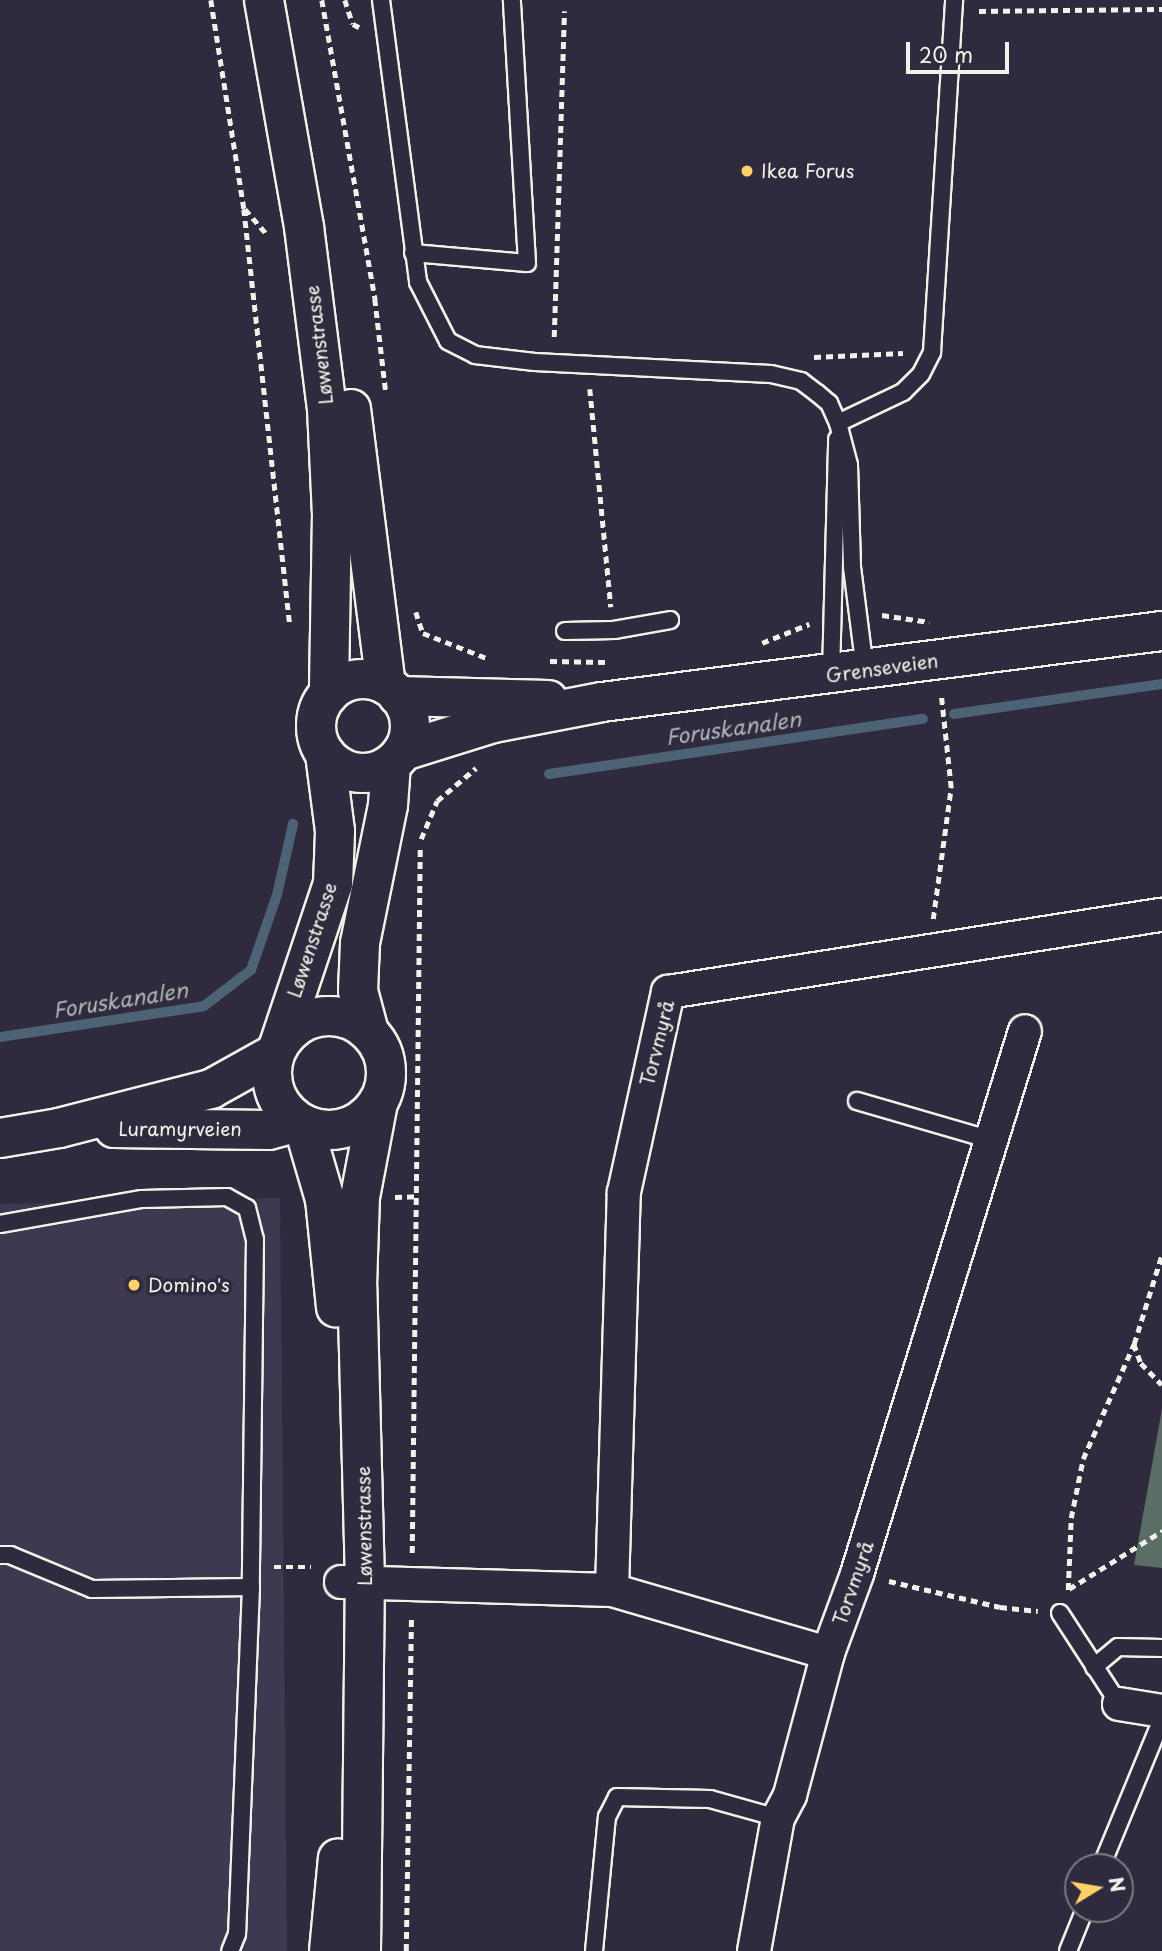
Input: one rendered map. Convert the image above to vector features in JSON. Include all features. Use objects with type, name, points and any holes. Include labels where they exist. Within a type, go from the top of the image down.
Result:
[{"type":"main road","name":"Løwenstrasse","points":[[264,0],[304,227],[327,409],[332,514],[329,694]]},
{"type":"main road","name":"Løwenstrasse","points":[[289,0],[341,322],[366,559],[392,690]]},
{"type":"main road","name":"Grenseveien","points":[[397,757],[494,723],[602,702],[848,673],[1162,631]]},
{"type":"main road","points":[[356,680],[392,690],[410,723],[397,757],[364,773],[335,765],[325,754],[316,723],[329,694],[356,680]]},
{"type":"main road","name":"Grenseveien","points":[[392,690],[602,702]]},
{"type":"main road","name":"Løwenstrasse","points":[[277,1048],[333,884],[335,831],[325,754]]},
{"type":"main road","name":"Løwenstrasse","points":[[369,1032],[358,991],[360,943],[397,757]]},
{"type":"main road","points":[[320,1016],[346,1019],[369,1032],[386,1066],[378,1103],[367,1116],[336,1130],[301,1123],[279,1102],[273,1087],[277,1048],[303,1021],[320,1016]]},
{"type":"main road","name":"Luramyrveien","points":[[0,1138],[59,1128],[211,1089],[277,1048]]},
{"type":"main road","name":"Løwenstrasse","points":[[361,1951],[353,1582],[357,1286],[360,1197],[378,1103]]},
{"type":"main road","name":"Løwenstrasse","points":[[301,1123],[325,1199],[335,1289],[353,1582],[340,1828],[329,1951]]},
{"type":"main road","name":"Luramyrveien","points":[[59,1128],[269,1130],[301,1123]]},
{"type":"street","name":"Torvmyrå","points":[[612,1590],[624,1192],[668,992],[1162,915]]},
{"type":"street","name":"Torvmyrå","points":[[754,1951],[778,1818],[797,1770],[828,1653],[857,1574],[1025,1031]]},
{"type":"street","points":[[353,1582],[612,1590],[828,1653]]},
{"type":"street","points":[[1119,1704],[1162,1712]]},
{"type":"lane","points":[[381,0],[418,282],[448,341],[475,355],[723,369],[801,381],[829,403],[838,423],[849,465],[852,567],[848,673]]},
{"type":"lane","points":[[413,253],[527,263],[512,0]]},
{"type":"lane","points":[[838,423],[903,392],[921,374],[932,352],[954,6]]},
{"type":"lane","points":[[838,423],[848,673]]},
{"type":"lane","points":[[565,631],[614,630],[670,620]]},
{"type":"lane","points":[[857,1101],[991,1140]]},
{"type":"lane","points":[[0,1224],[142,1199],[227,1197],[247,1208],[255,1238],[252,1567],[237,1934],[230,1951]]},
{"type":"lane","points":[[0,1555],[10,1555],[92,1589],[251,1587]]},
{"type":"lane","points":[[1060,1614],[1119,1704]]},
{"type":"lane","points":[[1094,1667],[1118,1647],[1162,1648]]},
{"type":"lane","points":[[1107,1853],[1162,1719]]},
{"type":"lane","points":[[594,1951],[607,1817],[617,1797],[710,1800],[778,1818]]},
{"type":"lane","points":[[1069,1951],[1080,1923]]},
{"type":"path","points":[[211,0],[244,209],[290,626]]},
{"type":"path","points":[[322,0],[375,299],[387,407]]},
{"type":"path","points":[[954,6],[1162,9]]},
{"type":"path","points":[[540,660],[618,662],[586,343],[554,341],[564,11]]},
{"type":"path","points":[[801,358],[932,352]]},
{"type":"path","points":[[415,608],[423,633],[489,659],[502,660]]},
{"type":"path","points":[[756,646],[820,621]]},
{"type":"path","points":[[928,951],[951,788],[940,683]]},
{"type":"path","points":[[406,1951],[420,842],[437,801],[484,761]]},
{"type":"path","points":[[857,1574],[1000,1607],[1060,1614],[1068,1590],[1071,1518],[1083,1459],[1134,1344],[1162,1254]]},
{"type":"path","points":[[1134,1344],[1141,1363],[1162,1385]]},
{"type":"path","points":[[1068,1590],[1162,1531]]},
{"type":"path","points":[[252,1567],[325,1567],[353,1582]]},
{"type":"shaded area","points":[[280,1198],[287,1951],[0,1951],[0,1204]]},
{"type":"green space","points":[[1162,1409],[1162,1568],[1134,1565]]},
{"type":"waterway","name":"Foruskanalen","points":[[954,714],[1162,684]]},
{"type":"waterway","name":"Foruskanalen","points":[[549,774],[923,719]]},
{"type":"waterway","name":"Foruskanalen","points":[[0,1037],[204,1006],[251,970],[277,895],[293,824]]},
{"type":"place","name":"Ikea Forus","points":[[747,171]]},
{"type":"place","name":"Domino's","points":[[134,1285]]}]
